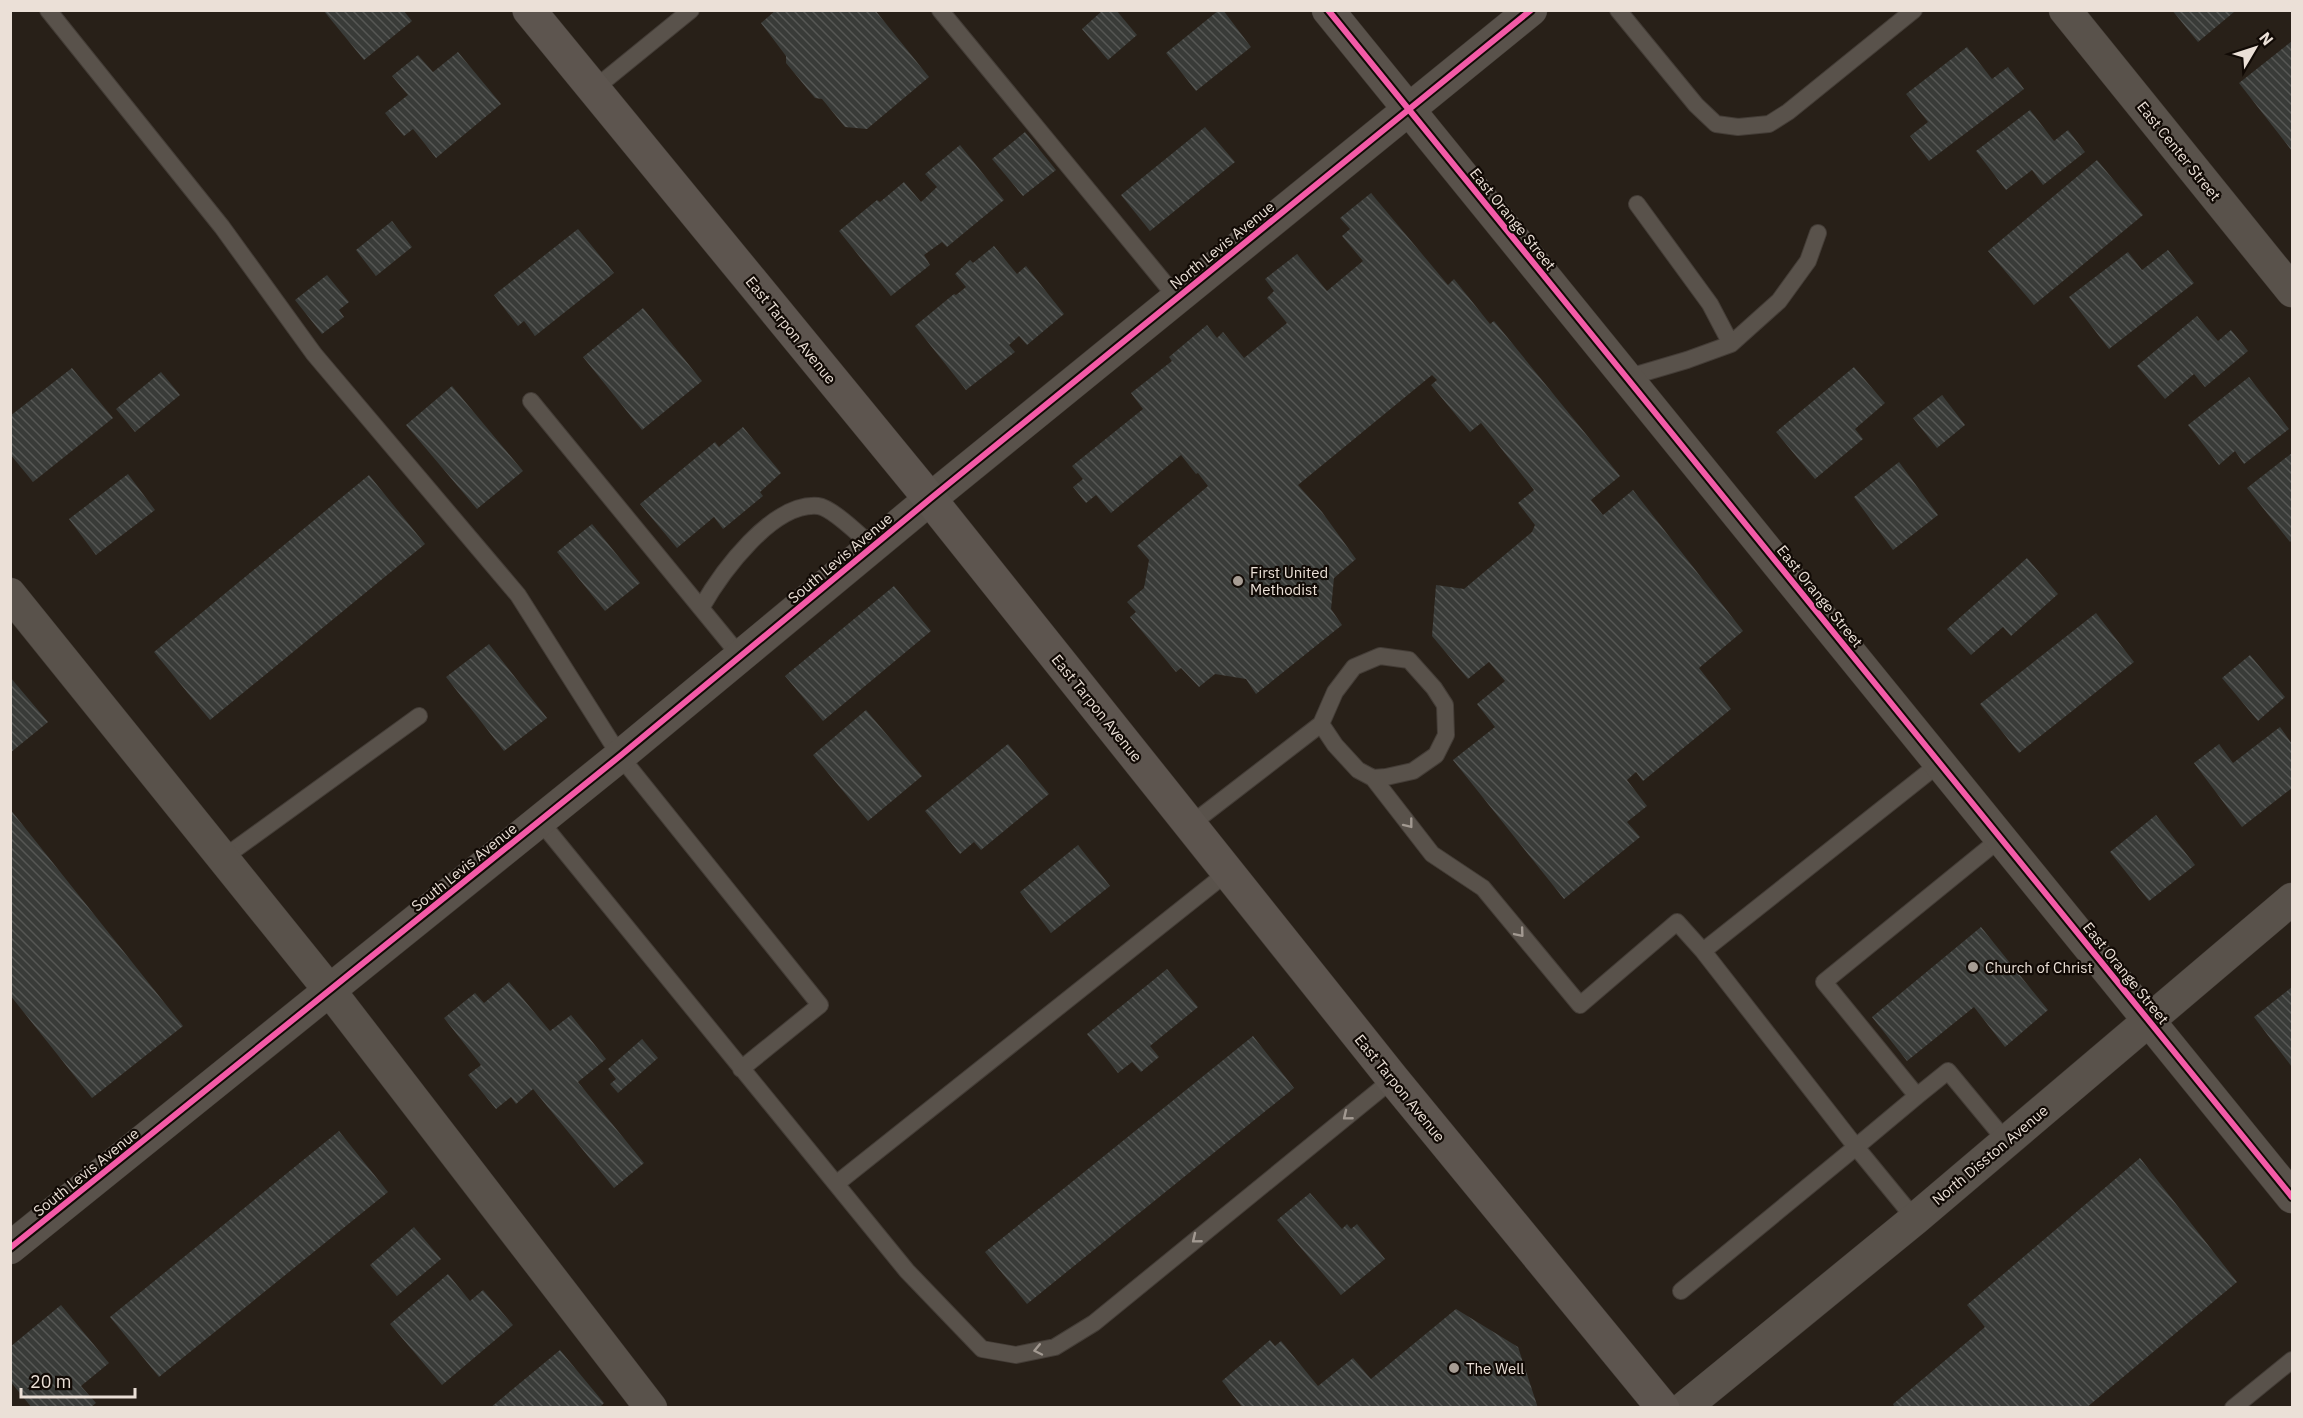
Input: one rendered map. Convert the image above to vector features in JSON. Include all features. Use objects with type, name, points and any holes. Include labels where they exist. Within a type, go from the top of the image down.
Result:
[{"type":"main road","name":"East Tarpon Avenue","points":[[529,10],[930,499],[1393,1079],[1663,1407]]},
{"type":"street","name":"East Orange Street","points":[[1328,10],[2292,1197]]},
{"type":"street","name":"North Levis Avenue","points":[[930,499],[1531,10]]},
{"type":"street","name":"East Center Street","points":[[2065,10],[2292,291]]},
{"type":"street","name":"South Levis Avenue","points":[[10,1248],[620,756],[930,499]]},
{"type":"street","points":[[10,594],[330,991],[644,1405]]},
{"type":"street","name":"North Disston Avenue","points":[[1684,1407],[1915,1219],[2292,899]]},
{"type":"lane","points":[[48,10],[222,228],[314,354],[518,595],[620,756],[820,1005],[741,1069]]},
{"type":"lane","points":[[594,89],[691,10]]},
{"type":"lane","points":[[940,10],[1177,298]]},
{"type":"lane","points":[[1618,10],[1696,105],[1716,124],[1738,127],[1769,124],[1788,112],[1914,10]]},
{"type":"lane","points":[[1637,204],[1710,304],[1731,344]]},
{"type":"lane","points":[[1626,378],[1731,344],[1779,302],[1808,261],[1818,232]]},
{"type":"lane","points":[[531,401],[741,657]]},
{"type":"lane","points":[[701,608],[716,582],[743,550],[772,523],[800,508],[820,506],[852,527],[873,547]]},
{"type":"lane","points":[[1190,825],[1321,724],[1335,692],[1354,667],[1380,656],[1409,660],[1434,688],[1445,705],[1446,735],[1436,755],[1413,771],[1373,778]]},
{"type":"lane","points":[[223,858],[419,716]]},
{"type":"lane","points":[[1321,724],[1335,745],[1358,770],[1373,778],[1432,855],[1483,888],[1581,1005],[1677,922],[1703,951],[1915,1219]]},
{"type":"lane","points":[[1703,951],[1940,762]]},
{"type":"lane","points":[[540,821],[907,1271],[982,1349],[1016,1355],[1055,1347],[1094,1323],[1393,1079]]},
{"type":"lane","points":[[1917,1096],[1824,982],[2001,838]]},
{"type":"lane","points":[[836,1184],[1228,872]]},
{"type":"lane","points":[[1681,1291],[1948,1071],[2006,1141]]},
{"type":"lane","points":[[2232,1407],[2292,1360]]},
{"type":"building","points":[[323,10],[403,10],[412,21],[364,60]]},
{"type":"building","points":[[776,10],[875,10],[929,77],[867,129],[845,127],[822,99],[815,98],[786,63],[786,56],[761,23]]},
{"type":"building","points":[[1103,10],[1116,10],[1137,35],[1108,60],[1082,29]]},
{"type":"building","points":[[1219,10],[1223,10],[1251,47],[1196,91],[1166,53]]},
{"type":"building","points":[[2172,10],[2232,10],[2234,12],[2198,42]]},
{"type":"building","points":[[2292,41],[2292,151],[2239,83]]},
{"type":"building","points":[[1967,47],[1992,79],[2008,67],[2024,89],[1929,161],[1910,136],[1928,122],[1906,94]]},
{"type":"building","points":[[458,52],[501,104],[436,158],[413,129],[404,136],[385,113],[408,95],[392,76],[418,55],[433,72]]},
{"type":"building","points":[[2030,110],[2054,141],[2068,130],[2085,152],[2043,185],[2032,170],[2006,190],[1976,151]]},
{"type":"building","points":[[1205,127],[1235,162],[1150,231],[1121,195]]},
{"type":"building","points":[[1025,132],[1056,170],[1023,196],[992,159]]},
{"type":"building","points":[[960,145],[1004,200],[947,247],[942,242],[924,255],[930,265],[891,296],[839,231],[877,200],[880,202],[904,182],[921,202],[937,187],[925,174]]},
{"type":"building","points":[[2097,160],[2143,215],[2034,305],[1988,251]]},
{"type":"building","points":[[1371,193],[1448,285],[1454,279],[1490,324],[1494,321],[1620,476],[1591,500],[1603,515],[1633,490],[1743,631],[1699,668],[1731,709],[1643,781],[1636,772],[1627,780],[1647,806],[1627,822],[1640,837],[1564,899],[1453,760],[1495,727],[1477,704],[1505,681],[1489,662],[1468,679],[1432,636],[1436,585],[1464,589],[1532,532],[1535,525],[1518,503],[1534,490],[1481,423],[1470,432],[1431,385],[1437,380],[1432,375],[1298,485],[1322,512],[1356,559],[1334,578],[1331,609],[1342,625],[1256,694],[1246,679],[1215,674],[1199,687],[1181,668],[1176,672],[1130,617],[1136,612],[1127,602],[1144,588],[1149,560],[1137,546],[1208,486],[1198,473],[1196,474],[1181,455],[1111,513],[1096,495],[1086,503],[1073,487],[1083,479],[1072,466],[1143,409],[1131,393],[1172,361],[1169,357],[1207,325],[1217,338],[1223,332],[1244,358],[1287,323],[1267,298],[1274,291],[1265,279],[1297,254],[1327,291],[1363,261],[1342,236],[1350,229],[1340,218]]},
{"type":"building","points":[[392,221],[412,247],[376,276],[356,250]]},
{"type":"building","points":[[578,229],[614,273],[535,336],[524,321],[518,326],[494,295]]},
{"type":"building","points":[[994,246],[1017,274],[1026,266],[1064,314],[1027,345],[1019,336],[1009,345],[1015,352],[966,390],[915,326],[966,287],[955,274],[970,260],[973,263]]},
{"type":"building","points":[[2168,250],[2194,283],[2109,349],[2069,297],[2128,252],[2142,270]]},
{"type":"building","points":[[327,275],[349,302],[339,310],[344,317],[322,334],[295,300]]},
{"type":"building","points":[[643,308],[702,381],[642,430],[583,357]]},
{"type":"building","points":[[2197,316],[2218,341],[2231,330],[2248,351],[2205,387],[2194,374],[2165,399],[2137,366]]},
{"type":"building","points":[[1854,367],[1885,403],[1855,429],[1863,439],[1815,479],[1776,432]]},
{"type":"building","points":[[72,368],[113,418],[33,482],[10,454],[10,416]]},
{"type":"building","points":[[161,372],[180,395],[135,432],[116,409]]},
{"type":"building","points":[[2249,377],[2289,429],[2244,464],[2235,451],[2219,465],[2188,425]]},
{"type":"building","points":[[452,386],[523,471],[477,509],[406,425]]},
{"type":"building","points":[[1942,395],[1965,425],[1937,448],[1913,418]]},
{"type":"building","points":[[743,427],[781,473],[760,492],[763,496],[723,529],[714,517],[677,548],[640,504],[715,442],[719,447]]},
{"type":"building","points":[[2292,453],[2292,540],[2290,542],[2247,488]]},
{"type":"building","points":[[1899,462],[1938,515],[1893,550],[1854,497]]},
{"type":"building","points":[[128,474],[155,510],[96,555],[69,519]]},
{"type":"building","points":[[369,475],[425,544],[210,720],[154,652]]},
{"type":"building","points":[[592,524],[640,583],[605,611],[557,552]]},
{"type":"building","points":[[2027,558],[2058,594],[2011,636],[2003,627],[1971,655],[1947,629]]},
{"type":"building","points":[[894,586],[931,631],[823,721],[785,676]]},
{"type":"building","points":[[2096,613],[2134,662],[2019,753],[1980,704]]},
{"type":"building","points":[[489,644],[547,718],[504,751],[446,677]]},
{"type":"building","points":[[2250,655],[2285,697],[2258,721],[2222,678]]},
{"type":"building","points":[[10,677],[48,722],[10,753]]},
{"type":"building","points":[[866,710],[922,776],[868,821],[813,755]]},
{"type":"building","points":[[2280,727],[2292,744],[2292,788],[2242,827],[2194,763],[2219,744],[2233,763]]},
{"type":"building","points":[[1008,744],[1049,794],[981,850],[974,842],[960,854],[925,811]]},
{"type":"building","points":[[10,809],[183,1026],[92,1098],[10,995]]},
{"type":"building","points":[[2156,815],[2195,865],[2149,901],[2110,852]]},
{"type":"building","points":[[1078,845],[1110,886],[1051,933],[1020,892]]},
{"type":"building","name":"Church of Christ","points":[[1981,927],[2048,1010],[2005,1047],[1974,1007],[1907,1061],[1872,1017]]},
{"type":"building","points":[[1167,969],[1198,1007],[1150,1046],[1159,1057],[1141,1072],[1132,1062],[1118,1073],[1087,1034]]},
{"type":"building","points":[[509,982],[550,1031],[571,1015],[606,1059],[578,1082],[644,1163],[614,1188],[533,1089],[516,1104],[511,1097],[496,1109],[468,1075],[481,1065],[444,1018],[475,993],[484,1003]]},
{"type":"building","points":[[2292,987],[2292,1067],[2254,1017]]},
{"type":"building","points":[[1253,1036],[1294,1088],[1027,1304],[985,1252]]},
{"type":"building","points":[[642,1039],[658,1058],[618,1093],[610,1084],[616,1079],[608,1069]]},
{"type":"building","points":[[339,1131],[388,1192],[159,1377],[110,1317]]},
{"type":"building","points":[[2140,1158],[2237,1282],[2086,1408],[1895,1408],[1893,1404],[1985,1327],[1967,1305]]},
{"type":"building","points":[[1310,1193],[1342,1229],[1347,1224],[1351,1229],[1357,1224],[1385,1259],[1341,1295],[1277,1220]]},
{"type":"building","points":[[414,1227],[441,1259],[397,1296],[370,1265]]},
{"type":"building","points":[[448,1274],[470,1301],[483,1290],[513,1325],[442,1385],[390,1324]]},
{"type":"building","points":[[61,1305],[109,1363],[81,1386],[96,1403],[90,1408],[32,1408],[10,1381],[10,1347]]},
{"type":"building","name":"The Well","points":[[1456,1309],[1518,1347],[1538,1408],[1243,1408],[1222,1381],[1270,1340],[1275,1346],[1281,1341],[1318,1386],[1353,1358],[1371,1379]]},
{"type":"building","points":[[560,1350],[604,1403],[599,1408],[490,1408]]},
{"type":"cycle path","points":[[1328,10],[2292,1197]]},
{"type":"cycle path","points":[[10,1248],[620,756],[930,499],[1531,10]]},
{"type":"place","name":"First United Methodist","points":[[1238,581]]},
{"type":"place","name":"Church of Christ","points":[[1973,967]]},
{"type":"place","name":"The Well","points":[[1454,1368]]}]
